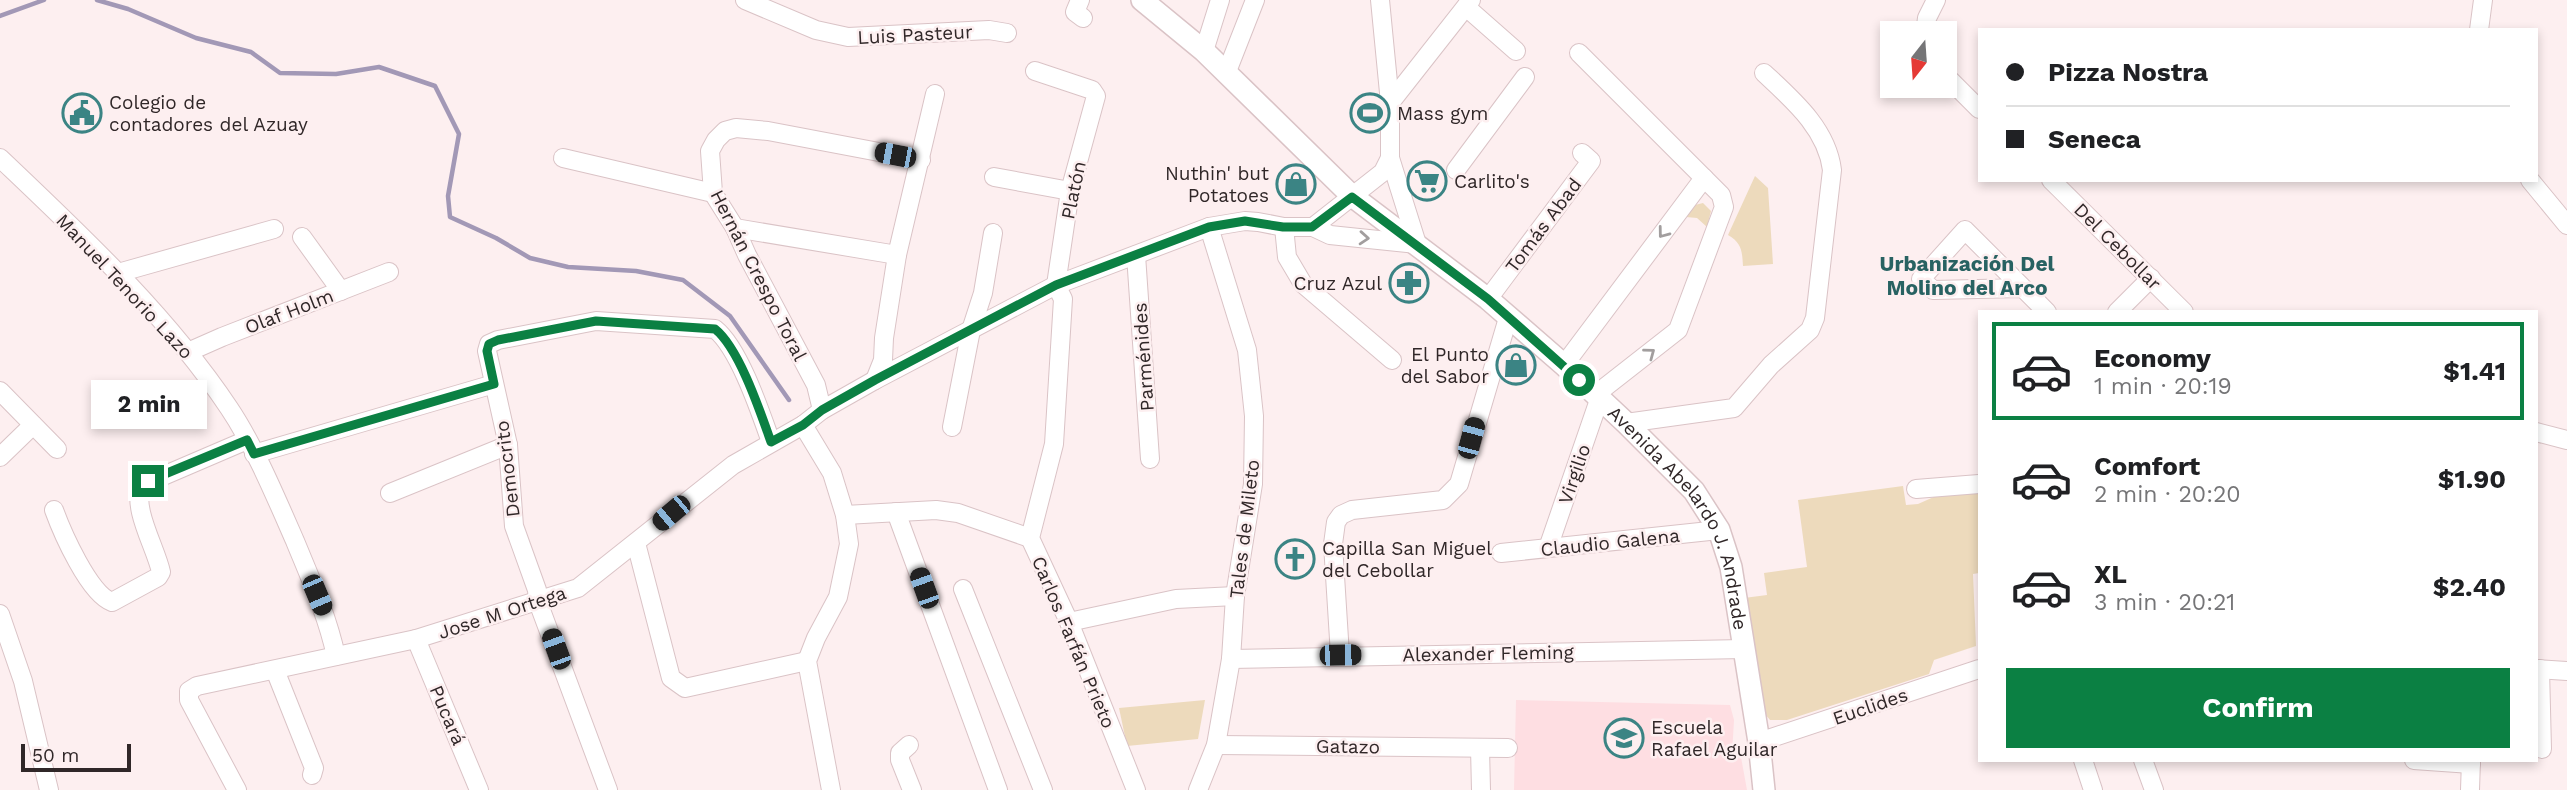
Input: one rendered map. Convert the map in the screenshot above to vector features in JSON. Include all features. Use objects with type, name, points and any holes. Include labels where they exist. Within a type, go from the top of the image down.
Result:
[{"type":"street","name":"Luis Pasteur","points":[[745,0],[816,30],[848,37],[989,30],[1007,33]]},
{"type":"street","name":"Avenida Abelardo J. Andrade","points":[[1142,0],[1204,51],[1352,197],[1488,299],[1626,423],[1694,491],[1719,530],[1731,567],[1764,790]]},
{"type":"street","points":[[1204,51],[1220,0]]},
{"type":"street","points":[[1226,74],[1255,0]]},
{"type":"street","points":[[1380,0],[1390,103],[1390,158],[1417,244]]},
{"type":"street","points":[[1927,21],[1936,0]]},
{"type":"street","points":[[2479,28],[2483,0]]},
{"type":"street","points":[[1390,103],[1468,4],[1516,51]]},
{"type":"street","points":[[1579,53],[1721,195],[1724,207],[1682,322],[1672,336],[1597,397]]},
{"type":"street","name":"Platón","points":[[1035,71],[1092,90],[1096,96],[1070,191],[1056,285]]},
{"type":"street","points":[[1626,423],[1734,408],[1771,365],[1810,330],[1815,318],[1832,170],[1830,155],[1800,107],[1764,73]]},
{"type":"street","points":[[1456,170],[1525,77]]},
{"type":"street","points":[[1957,87],[1978,108]]},
{"type":"street","points":[[875,380],[883,360],[897,255],[935,94]]},
{"type":"street","name":"Hernán Crespo Toral","points":[[822,410],[816,385],[735,228],[713,192],[710,151],[716,139],[725,131],[736,128],[768,131],[921,160]]},
{"type":"street","name":"Tomás Abad","points":[[1488,299],[1591,160],[1581,153]]},
{"type":"street","name":"Manuel Tenorio Lazo","points":[[0,158],[118,273],[188,352],[230,410],[285,519],[328,621],[336,656]]},
{"type":"street","points":[[563,158],[713,192]]},
{"type":"street","points":[[1312,227],[1383,173],[1390,158]]},
{"type":"street","points":[[994,177],[1070,191]]},
{"type":"street","points":[[1563,365],[1704,178]]},
{"type":"street","name":"Del Cebollar","points":[[2054,182],[2182,310]]},
{"type":"street","points":[[2532,182],[2567,225]]},
{"type":"street","name":"Jose M Ortega","points":[[237,790],[188,695],[197,686],[416,639],[578,588],[733,465],[875,380],[1056,285],[1209,227],[1245,221],[1283,227],[1312,227],[1330,235],[1417,244]]},
{"type":"street","name":"Tales de Mileto","points":[[1198,790],[1216,745],[1231,659],[1235,596],[1252,484],[1254,416],[1247,350],[1209,227]]},
{"type":"street","points":[[1283,227],[1287,257],[1303,284],[1392,360]]},
{"type":"street","points":[[735,228],[897,255]]},
{"type":"street","points":[[118,273],[274,229]]},
{"type":"street","points":[[2023,288],[1933,290],[1922,279],[1965,230],[2023,288],[2045,310]]},
{"type":"street","points":[[952,427],[971,330],[984,293],[993,233]]},
{"type":"street","points":[[302,237],[341,291]]},
{"type":"street","name":"Parménides","points":[[1136,255],[1150,460]]},
{"type":"street","name":"Olaf Holm","points":[[188,352],[390,272]]},
{"type":"street","points":[[2119,310],[2151,278]]},
{"type":"street","name":"Carlos Farfán Prieto","points":[[1056,285],[1063,299],[1054,444],[1030,538],[1069,622],[1136,790]]},
{"type":"street","points":[[1340,655],[1333,544],[1336,522],[1341,515],[1352,510],[1443,500],[1459,484],[1508,318]]},
{"type":"street","name":"Democrito","points":[[608,790],[538,602],[537,590],[514,526],[508,445],[487,351],[489,344],[596,321],[715,329],[724,336],[752,393],[771,442]]},
{"type":"street","points":[[54,510],[67,544],[106,600],[112,602],[158,577],[161,572],[139,505],[142,485],[250,447],[494,384]]},
{"type":"street","points":[[0,390],[57,449]]},
{"type":"street","name":"Virgilio","points":[[1548,548],[1597,397]]},
{"type":"street","points":[[0,457],[33,425]]},
{"type":"street","points":[[803,425],[832,473],[845,514],[849,544],[838,597],[807,661],[831,790]]},
{"type":"street","points":[[2538,433],[2567,440]]},
{"type":"street","points":[[390,493],[508,445]]},
{"type":"street","points":[[1916,489],[1978,484]]},
{"type":"street","points":[[845,514],[936,510],[958,513],[1030,538]]},
{"type":"street","points":[[896,512],[998,790]]},
{"type":"street","name":"Claudio Galena","points":[[1501,553],[1719,530]]},
{"type":"street","points":[[636,543],[671,678],[678,686],[685,688],[807,661]]},
{"type":"street","points":[[963,589],[1043,790]]},
{"type":"street","points":[[1069,622],[1176,599],[1235,596]]},
{"type":"street","points":[[0,614],[23,681],[49,790]]},
{"type":"street","name":"Pucará","points":[[416,639],[477,789]]},
{"type":"street","name":"Alexander Fleming","points":[[1231,659],[1744,649]]},
{"type":"street","name":"Euclides","points":[[1759,742],[1978,669]]},
{"type":"street","points":[[2542,749],[2538,669],[2567,671]]},
{"type":"street","points":[[275,670],[314,768],[312,775]]},
{"type":"street","points":[[909,745],[900,753],[900,760],[912,790]]},
{"type":"street","name":"Gatazo","points":[[1216,745],[1508,748]]},
{"type":"street","points":[[1480,748],[1481,790]]},
{"type":"street","points":[[2084,762],[2092,790]]},
{"type":"street","points":[[2144,762],[2154,790]]},
{"type":"street","points":[[2470,790],[2471,762]]},
{"type":"shaded area","points":[[1755,176],[1768,188],[1773,264],[1743,266],[1740,248],[1728,235]]},
{"type":"shaded area","points":[[1703,203],[1711,211],[1707,227],[1697,218],[1686,217],[1695,205]]},
{"type":"shaded area","points":[[1903,486],[1906,505],[1918,504],[1936,496],[1978,490],[1978,573],[1973,574],[1976,646],[1934,660],[1929,674],[1787,720],[1770,720],[1760,708],[1744,598],[1767,595],[1764,573],[1807,567],[1798,500]]},
{"type":"shaded area","points":[[1205,700],[1198,739],[1127,746],[1119,708]]},
{"type":"shaded area","name":"Escuela Rafael Aguilar","points":[[1516,700],[1730,705],[1734,720],[1732,755],[1741,757],[1747,790],[1514,790]]},
{"type":"waterway","points":[[0,16],[44,0]]},
{"type":"waterway","points":[[97,0],[128,9],[196,38],[251,52],[280,73],[336,74],[379,67],[435,86],[459,134],[448,196],[450,217],[496,238],[530,258],[568,267],[636,271],[683,280],[730,316],[789,400]]},
{"type":"place","name":"Colegio de contadores del Azuay","points":[[82,113]]},
{"type":"place","name":"Mass gym","points":[[1370,113]]},
{"type":"place","name":"Carlito's","points":[[1427,181]]},
{"type":"place","name":"Nuthin' but Potatoes","points":[[1296,184]]},
{"type":"place","name":"Cruz Azul","points":[[1409,283]]},
{"type":"place","name":"El Punto del Sabor","points":[[1516,365]]},
{"type":"place","name":"Capilla San Miguel del Cebollar","points":[[1295,559]]},
{"type":"place","name":"Escuela Rafael Aguilar","points":[[1624,738]]},
{"type":"district","name":"Urbanización Del Molino del Arco","points":[[1967,276]]},
{"type":"route","points":[[148,481],[247,440],[254,454],[494,384],[487,351],[489,344],[596,321],[715,329],[724,336],[752,393],[771,442],[875,380],[1056,285],[1209,227],[1245,221],[1283,227],[1312,227],[1352,197],[1488,299],[1579,380]]}]
